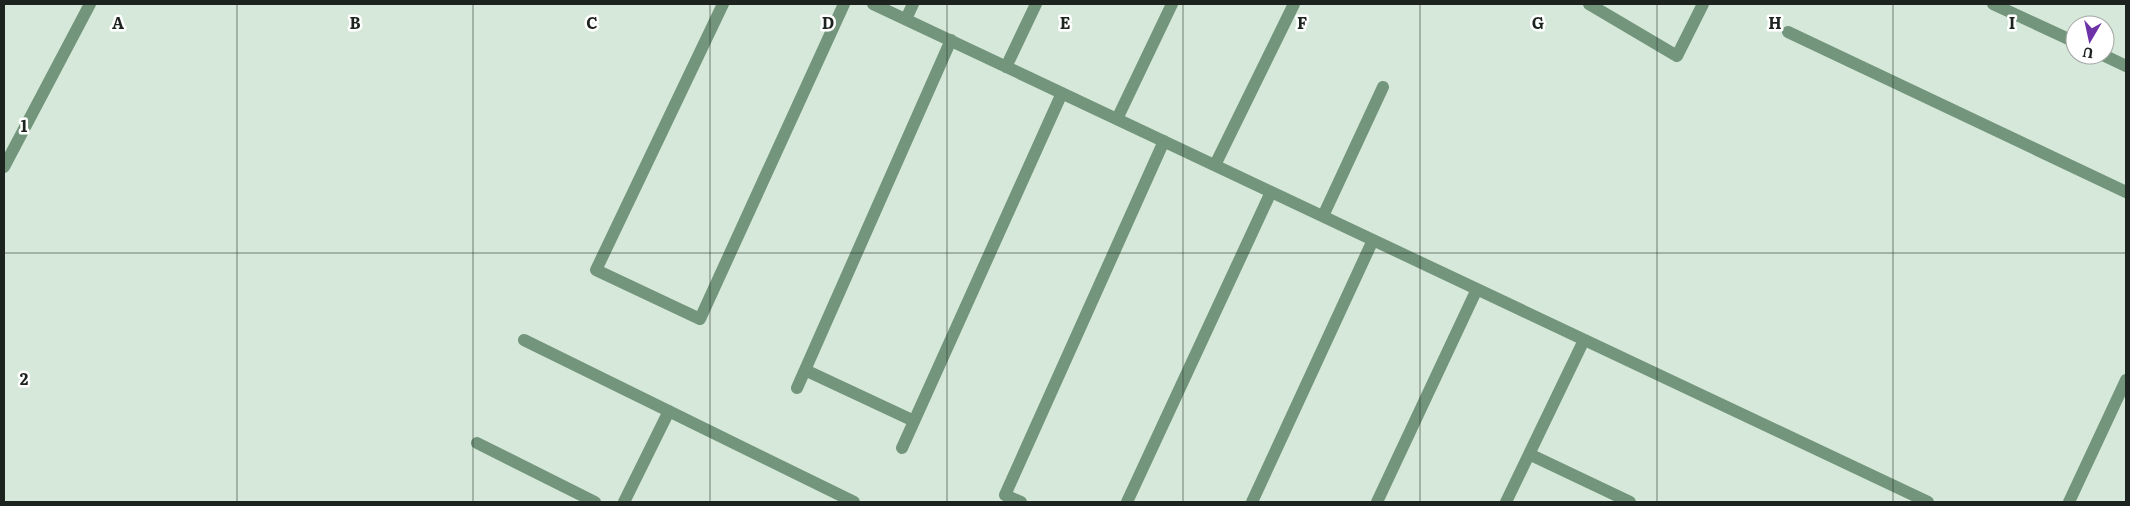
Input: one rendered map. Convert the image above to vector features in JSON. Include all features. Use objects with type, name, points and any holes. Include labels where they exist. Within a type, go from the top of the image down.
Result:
[{"type":"street","points":[[4,167],[90,4]]},
{"type":"street","points":[[722,4],[596,270],[700,319],[844,4]]},
{"type":"street","points":[[873,4],[1928,502]]},
{"type":"street","points":[[906,19],[913,4]]},
{"type":"street","points":[[1006,66],[1036,4]]},
{"type":"street","points":[[1117,119],[1172,4]]},
{"type":"street","points":[[1215,165],[1294,4]]},
{"type":"street","points":[[1589,4],[1677,56],[1703,4]]},
{"type":"street","points":[[1993,4],[2065,37]]},
{"type":"street","points":[[1788,32],[2126,192]]},
{"type":"street","points":[[797,388],[951,40]]},
{"type":"street","points":[[1323,216],[1383,87]]},
{"type":"street","points":[[902,448],[1062,93]]},
{"type":"street","points":[[1022,502],[1005,494],[1164,141]]},
{"type":"street","points":[[1127,502],[1271,192]]},
{"type":"street","points":[[1252,502],[1373,240]]},
{"type":"street","points":[[1377,502],[1477,289]]},
{"type":"street","points":[[524,340],[854,502]]},
{"type":"street","points":[[1506,502],[1584,340]]},
{"type":"street","points":[[805,370],[914,421]]},
{"type":"street","points":[[2069,502],[2126,380]]},
{"type":"street","points":[[624,502],[669,411]]},
{"type":"street","points":[[477,443],[595,502]]},
{"type":"street","points":[[1529,454],[1630,502]]}]
